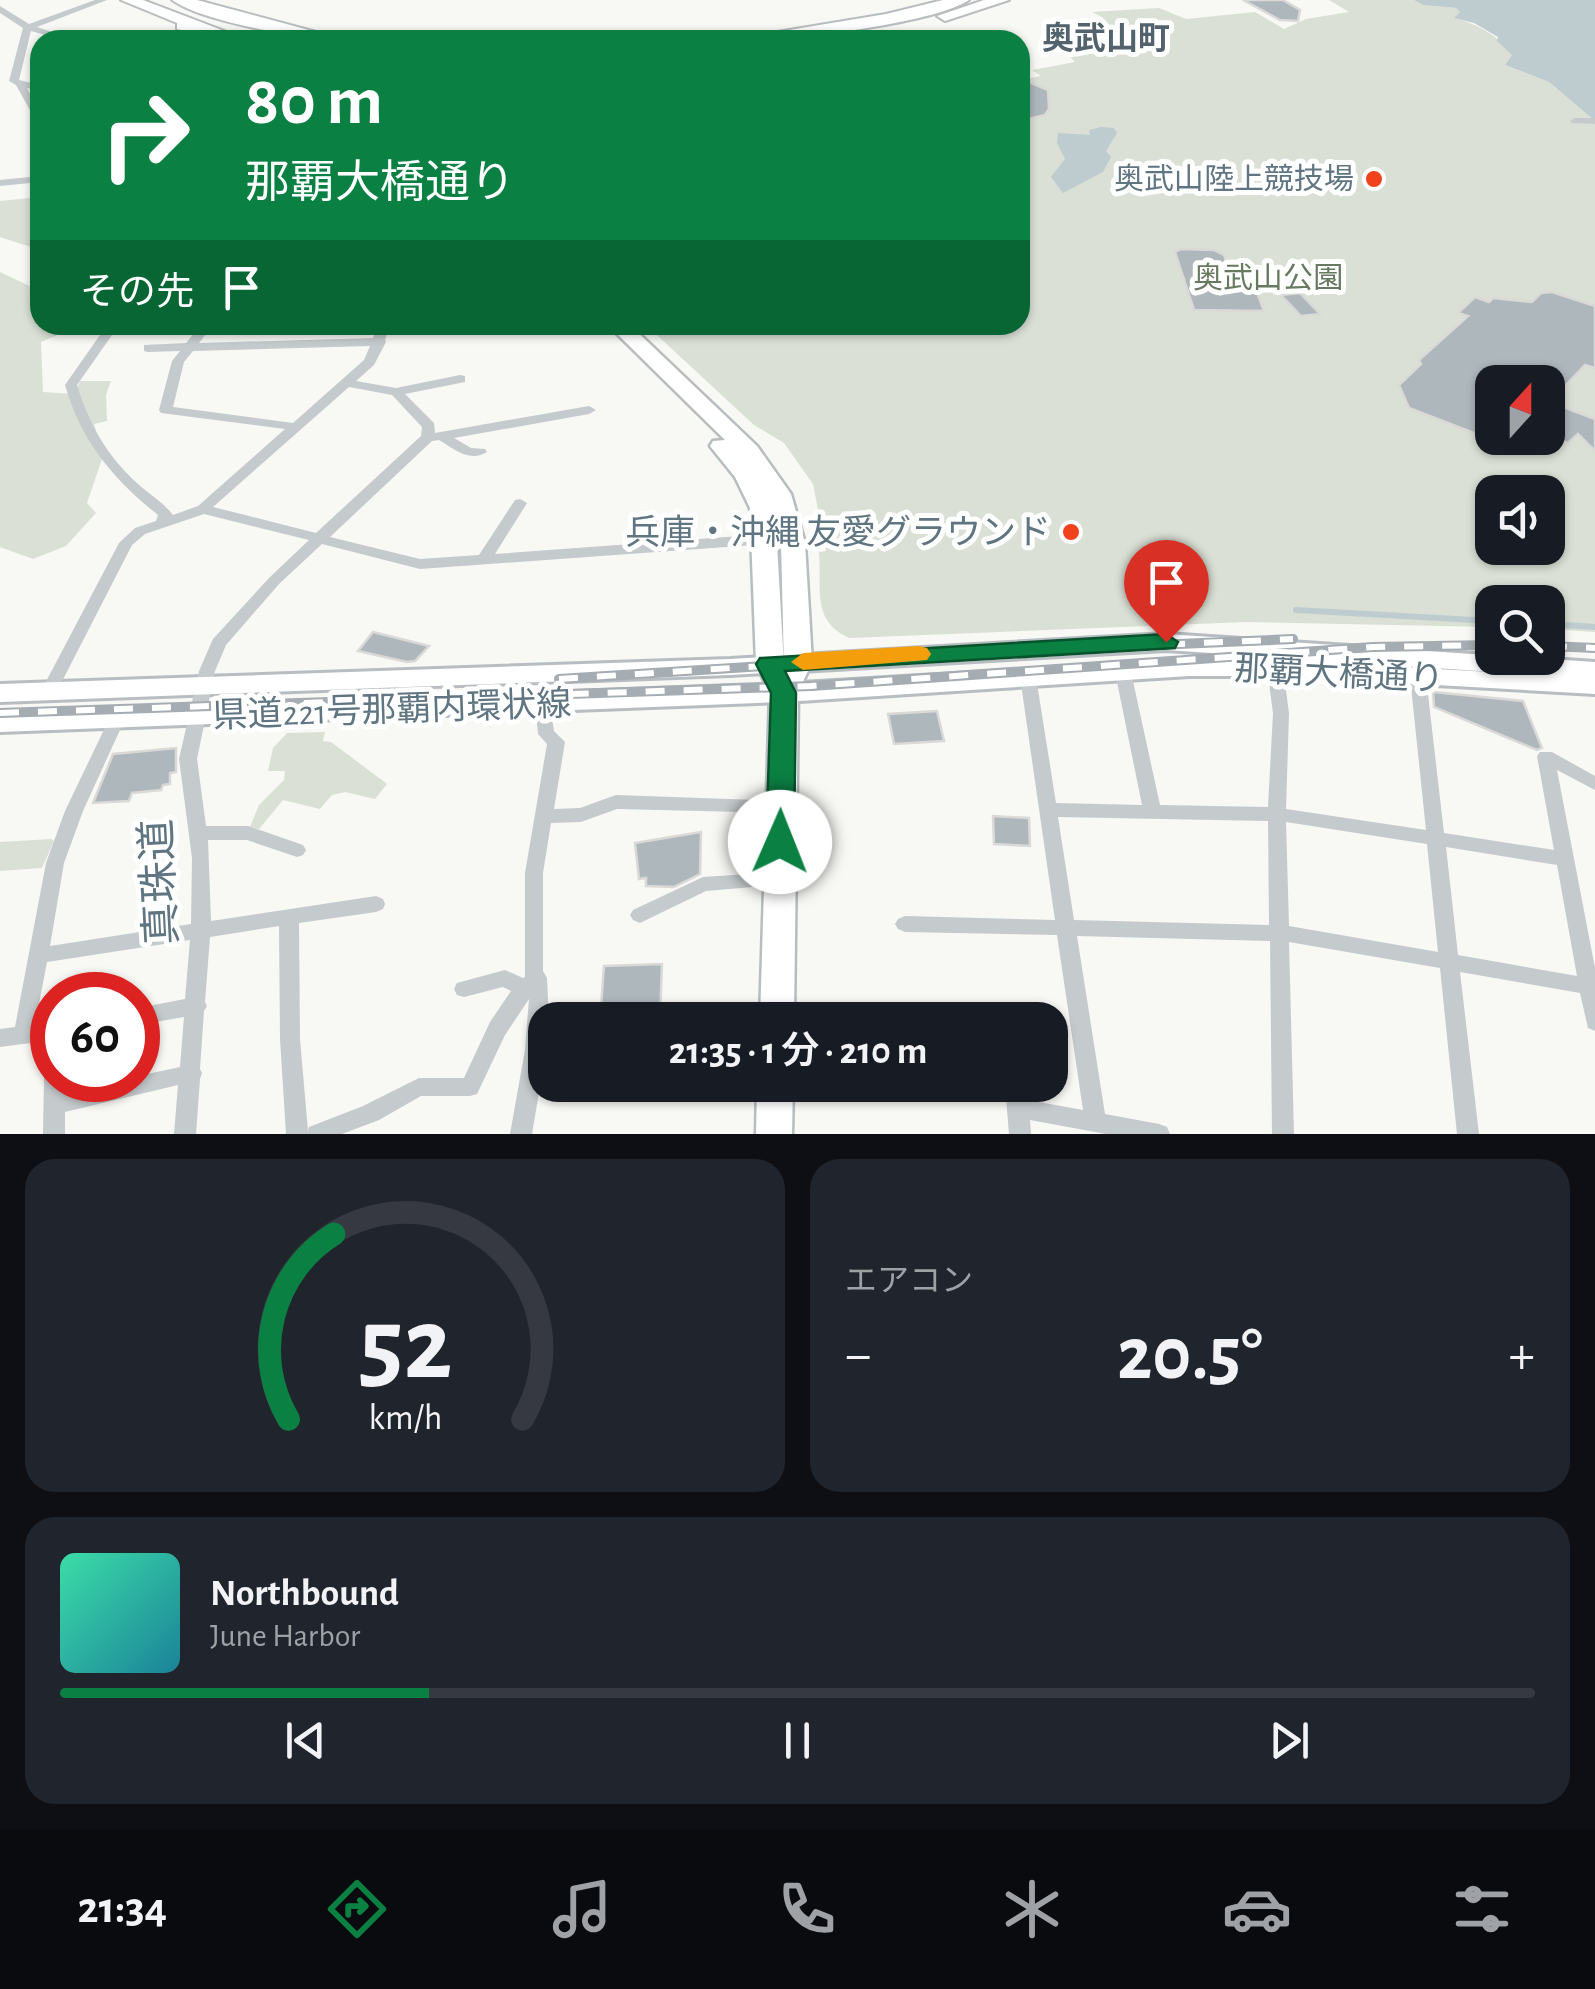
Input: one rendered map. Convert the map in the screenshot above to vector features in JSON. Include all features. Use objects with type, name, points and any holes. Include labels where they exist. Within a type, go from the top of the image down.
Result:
[{"type":"highway","points":[[111,0],[202,30]]},
{"type":"highway","points":[[128,0],[221,30]]},
{"type":"highway","points":[[150,0],[237,30]]},
{"type":"highway","points":[[180,0],[284,30]]},
{"type":"highway","points":[[819,30],[886,19],[961,0]]},
{"type":"highway","points":[[873,30],[994,3]]},
{"type":"highway","points":[[913,30],[994,3]]},
{"type":"main road","points":[[607,335],[739,466],[758,496],[766,539],[768,664],[784,693]]},
{"type":"main road","points":[[628,335],[749,451],[774,484],[792,543],[799,662],[784,693],[777,1002]]},
{"type":"main road","name":"那覇大橋通り","points":[[768,664],[1181,642],[1595,670]]},
{"type":"main road","name":"県道221号那覇内環状線","points":[[0,694],[768,664]]},
{"type":"main road","name":"那覇大橋通り","points":[[784,693],[1124,672],[1275,668],[1595,686]]},
{"type":"main road","name":"県道221号那覇内環状線","points":[[0,723],[784,693]]},
{"type":"main road","points":[[774,1134],[775,1102]]},
{"type":"street","points":[[28,26],[104,0]]},
{"type":"street","points":[[0,9],[41,30]]},
{"type":"street","points":[[28,26],[17,82],[30,104]]},
{"type":"street","points":[[0,84],[30,85]]},
{"type":"street","points":[[0,183],[30,180]]},
{"type":"street","points":[[106,335],[71,385],[76,404],[106,461],[166,514],[162,524]]},
{"type":"street","points":[[199,335],[178,361],[166,410],[297,427]]},
{"type":"street","points":[[49,691],[126,543],[140,531],[203,509],[370,362],[382,335]]},
{"type":"street","points":[[148,348],[380,342]]},
{"type":"street","points":[[348,383],[396,392],[460,379]]},
{"type":"street","points":[[396,392],[436,438],[468,452],[480,452]]},
{"type":"street","points":[[436,438],[588,410]]},
{"type":"street","name":"真珠道","points":[[185,1134],[201,933],[199,832],[188,776],[203,684],[219,643],[228,632],[319,536],[436,438]]},
{"type":"street","points":[[484,559],[520,503]]},
{"type":"street","points":[[203,509],[420,564],[766,539]]},
{"type":"street","points":[[1275,668],[1281,713],[1278,814],[1284,1134]]},
{"type":"street","points":[[1124,672],[1153,812]]},
{"type":"street","points":[[1418,677],[1468,1134]]},
{"type":"street","points":[[1028,678],[1095,1121]]},
{"type":"street","points":[[317,1134],[371,1113],[419,1086],[470,1087],[493,1037],[530,983],[534,873],[556,742],[546,734],[543,704]]},
{"type":"street","points":[[23,1037],[55,862],[117,719]]},
{"type":"street","points":[[1595,784],[1546,756],[1592,987],[1595,1022]]},
{"type":"street","points":[[544,816],[581,816],[616,802],[781,806]]},
{"type":"street","points":[[1048,810],[1278,814],[1565,859]]},
{"type":"street","points":[[199,832],[248,832],[297,850]]},
{"type":"street","points":[[640,916],[704,884],[780,879]]},
{"type":"street","points":[[40,955],[376,904]]},
{"type":"street","points":[[289,917],[290,1039],[297,1134]]},
{"type":"street","points":[[904,924],[1281,933],[1592,987]]},
{"type":"street","points":[[464,989],[504,978],[530,983]]},
{"type":"street","points":[[521,1134],[538,1012],[530,983]]},
{"type":"street","points":[[160,1012],[197,1006]]},
{"type":"street","points":[[0,1038],[30,1036]]},
{"type":"street","points":[[55,1106],[192,1073]]},
{"type":"street","points":[[54,1134],[55,1102]]},
{"type":"street","points":[[1017,1102],[1020,1134]]},
{"type":"street","points":[[1036,1102],[1147,1133]]},
{"type":"green space","name":"奥武山公園","points":[[1329,0],[1414,0],[1424,5],[1456,8],[1460,12],[1455,18],[1487,32],[1507,48],[1512,55],[1505,65],[1549,82],[1595,121],[1595,632],[1565,630],[1565,585],[1475,585],[1475,627],[1246,622],[849,638],[837,631],[821,603],[819,552],[826,551],[813,484],[784,443],[754,425],[657,335],[1030,335],[1030,78],[1041,76],[1032,70],[1075,62],[1046,32],[1084,18],[1104,18],[1092,12],[1159,8],[1186,19],[1255,12],[1284,29],[1306,19],[1349,12]]},
{"type":"green space","points":[[30,198],[30,247],[0,237],[0,201]]},
{"type":"green space","points":[[0,272],[30,286],[30,335],[58,335],[41,342],[43,392],[75,394],[80,381],[111,381],[106,395],[107,421],[94,424],[103,456],[87,503],[96,513],[66,546],[33,559],[0,547]]},
{"type":"green space","points":[[325,732],[323,741],[331,742],[387,784],[375,799],[345,792],[332,795],[320,809],[283,800],[259,829],[250,827],[259,805],[284,780],[285,771],[268,771],[273,748],[287,733]]},
{"type":"green space","points":[[54,841],[42,868],[0,871],[0,842]]},
{"type":"shaded area","points":[[1414,0],[1595,0],[1595,121],[1549,82],[1505,65],[1512,55],[1497,41],[1498,37],[1474,23],[1454,18],[1460,12],[1456,8],[1423,5]]},
{"type":"shaded area","points":[[1114,128],[1117,133],[1106,151],[1111,157],[1103,172],[1063,193],[1051,177],[1065,159],[1057,143],[1058,133],[1090,135],[1089,130]]},
{"type":"building","points":[[1243,0],[1283,0],[1300,10],[1298,21],[1280,20]]},
{"type":"building","points":[[1030,82],[1048,90],[1049,109],[1045,115],[1030,119]]},
{"type":"building","points":[[1214,250],[1224,255],[1232,276],[1255,287],[1264,311],[1194,310],[1175,252]]},
{"type":"building","points":[[1552,292],[1595,306],[1595,368],[1585,365],[1565,386],[1565,365],[1475,365],[1475,433],[1409,408],[1399,385],[1421,364],[1419,360],[1468,316],[1458,313],[1475,297],[1489,302],[1493,298],[1532,302],[1541,293]]},
{"type":"building","points":[[1300,293],[1320,314],[1301,316],[1281,295]]},
{"type":"building","points":[[1565,408],[1595,419],[1595,451],[1578,434],[1568,443]]},
{"type":"building","points":[[373,632],[429,646],[415,661],[407,662],[358,651]]},
{"type":"building","points":[[1433,692],[1523,701],[1542,748],[1537,750],[1434,707]]},
{"type":"building","points":[[937,711],[944,741],[894,744],[888,714]]},
{"type":"building","points":[[176,748],[176,772],[170,773],[170,784],[163,785],[161,790],[132,793],[129,801],[93,803],[113,754]]},
{"type":"building","points":[[993,816],[1029,818],[1030,846],[994,844]]},
{"type":"building","points":[[701,832],[700,874],[674,887],[646,886],[646,878],[639,879],[635,843]]},
{"type":"building","points":[[662,964],[661,1002],[601,1002],[604,966]]},
{"type":"waterway","points":[[1296,610],[1475,620]]},
{"type":"waterway","points":[[1565,625],[1595,627]]},
{"type":"railway","points":[[559,679],[967,653],[1293,639]]},
{"type":"railway","points":[[0,713],[811,686],[1373,647],[1475,645]]},
{"type":"railway","points":[[1565,647],[1595,648]]},
{"type":"slow traffic","points":[[803,662],[919,654]]},
{"type":"place","name":"奥武山陸上競技場","points":[[1374,179]]},
{"type":"place","name":"兵庫・沖縄 友愛グラウンド","points":[[1071,532]]},
{"type":"district","name":"奥武山町","points":[[1106,38]]},
{"type":"route","points":[[780,842],[784,693],[768,664],[1166,642]]}]
